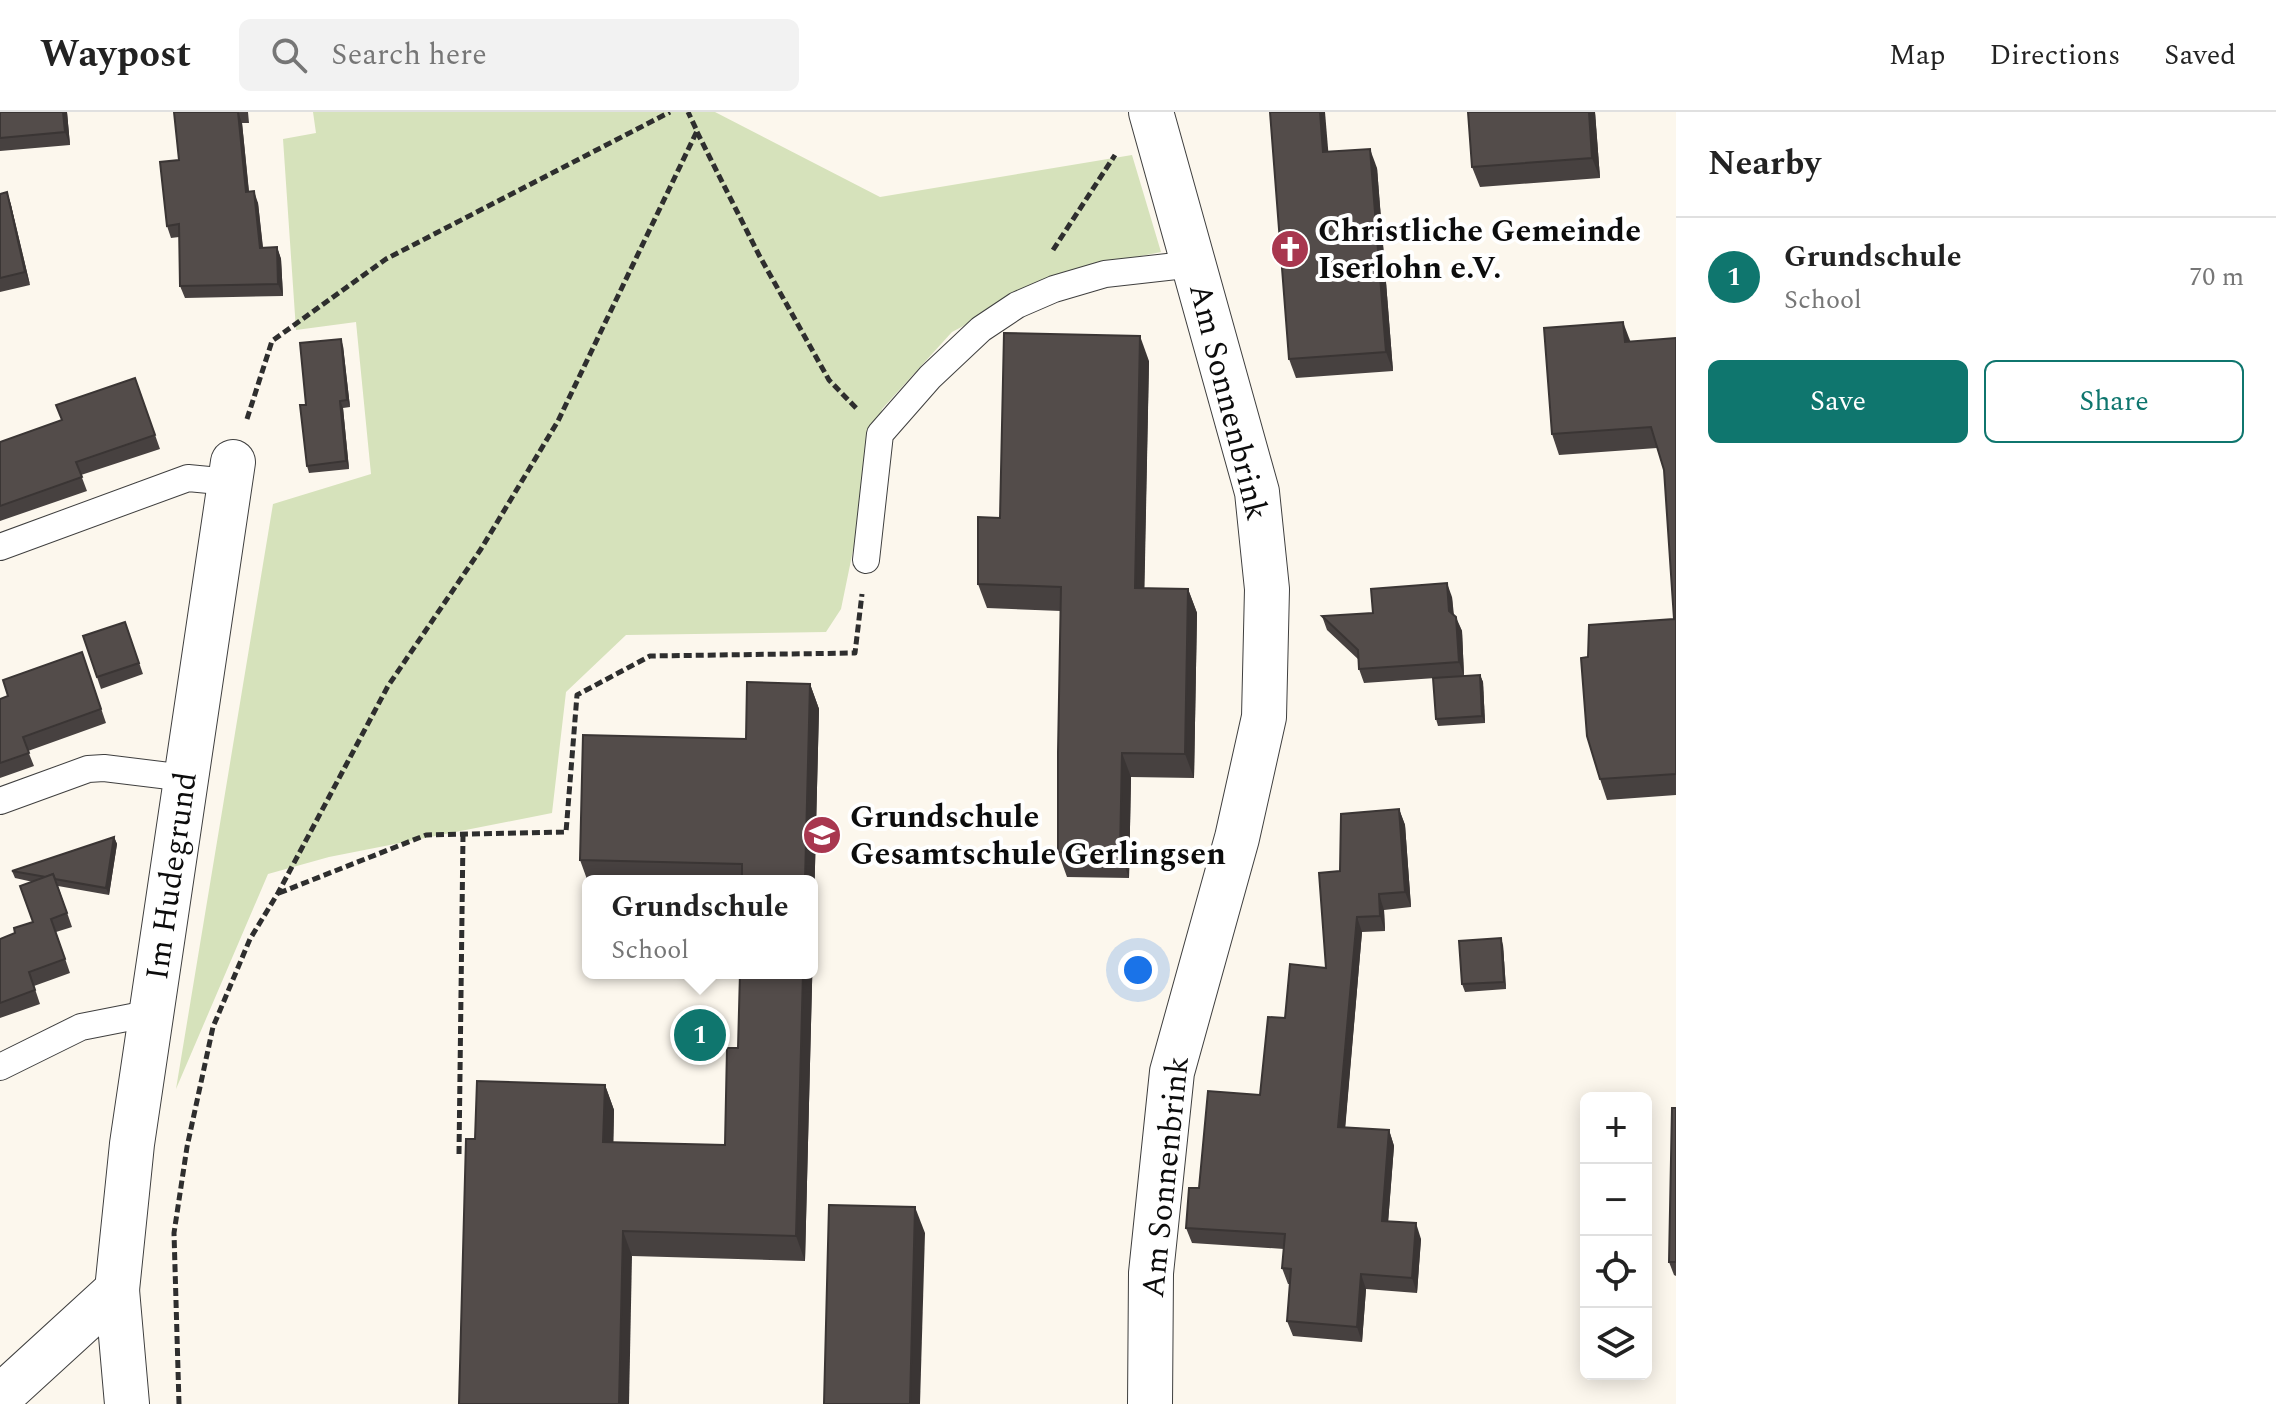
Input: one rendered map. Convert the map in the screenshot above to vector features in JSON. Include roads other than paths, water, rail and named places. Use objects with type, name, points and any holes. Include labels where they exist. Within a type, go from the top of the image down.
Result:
[{"type":"street","name":"Am Sonnenbrink","points":[[1150,1404],[1151,1273],[1172,1072],[1237,838],[1264,717],[1267,589],[1257,492],[1151,112]]},
{"type":"street","name":"Im Hudegrund","points":[[127,1404],[117,1290],[132,1144],[232,472]]},
{"type":"street","points":[[0,1397],[117,1290]]},
{"type":"lane","points":[[866,560],[880,434],[930,377],[981,329],[1017,305],[1054,289],[1105,274],[1194,264]]},
{"type":"lane","points":[[0,547],[188,478],[232,472]]},
{"type":"lane","points":[[0,801],[88,769],[104,768],[186,778]]},
{"type":"lane","points":[[0,1067],[81,1027],[152,1013]]},
{"type":"place","name":"Christliche Gemeinde Iserlohn e.V.","points":[[1290,249]]},
{"type":"place","name":"Grundschule Gesamtschule Gerlingsen","points":[[822,835]]},
{"type":"place","name":"Grundschule","points":[[700,1035]]}]
